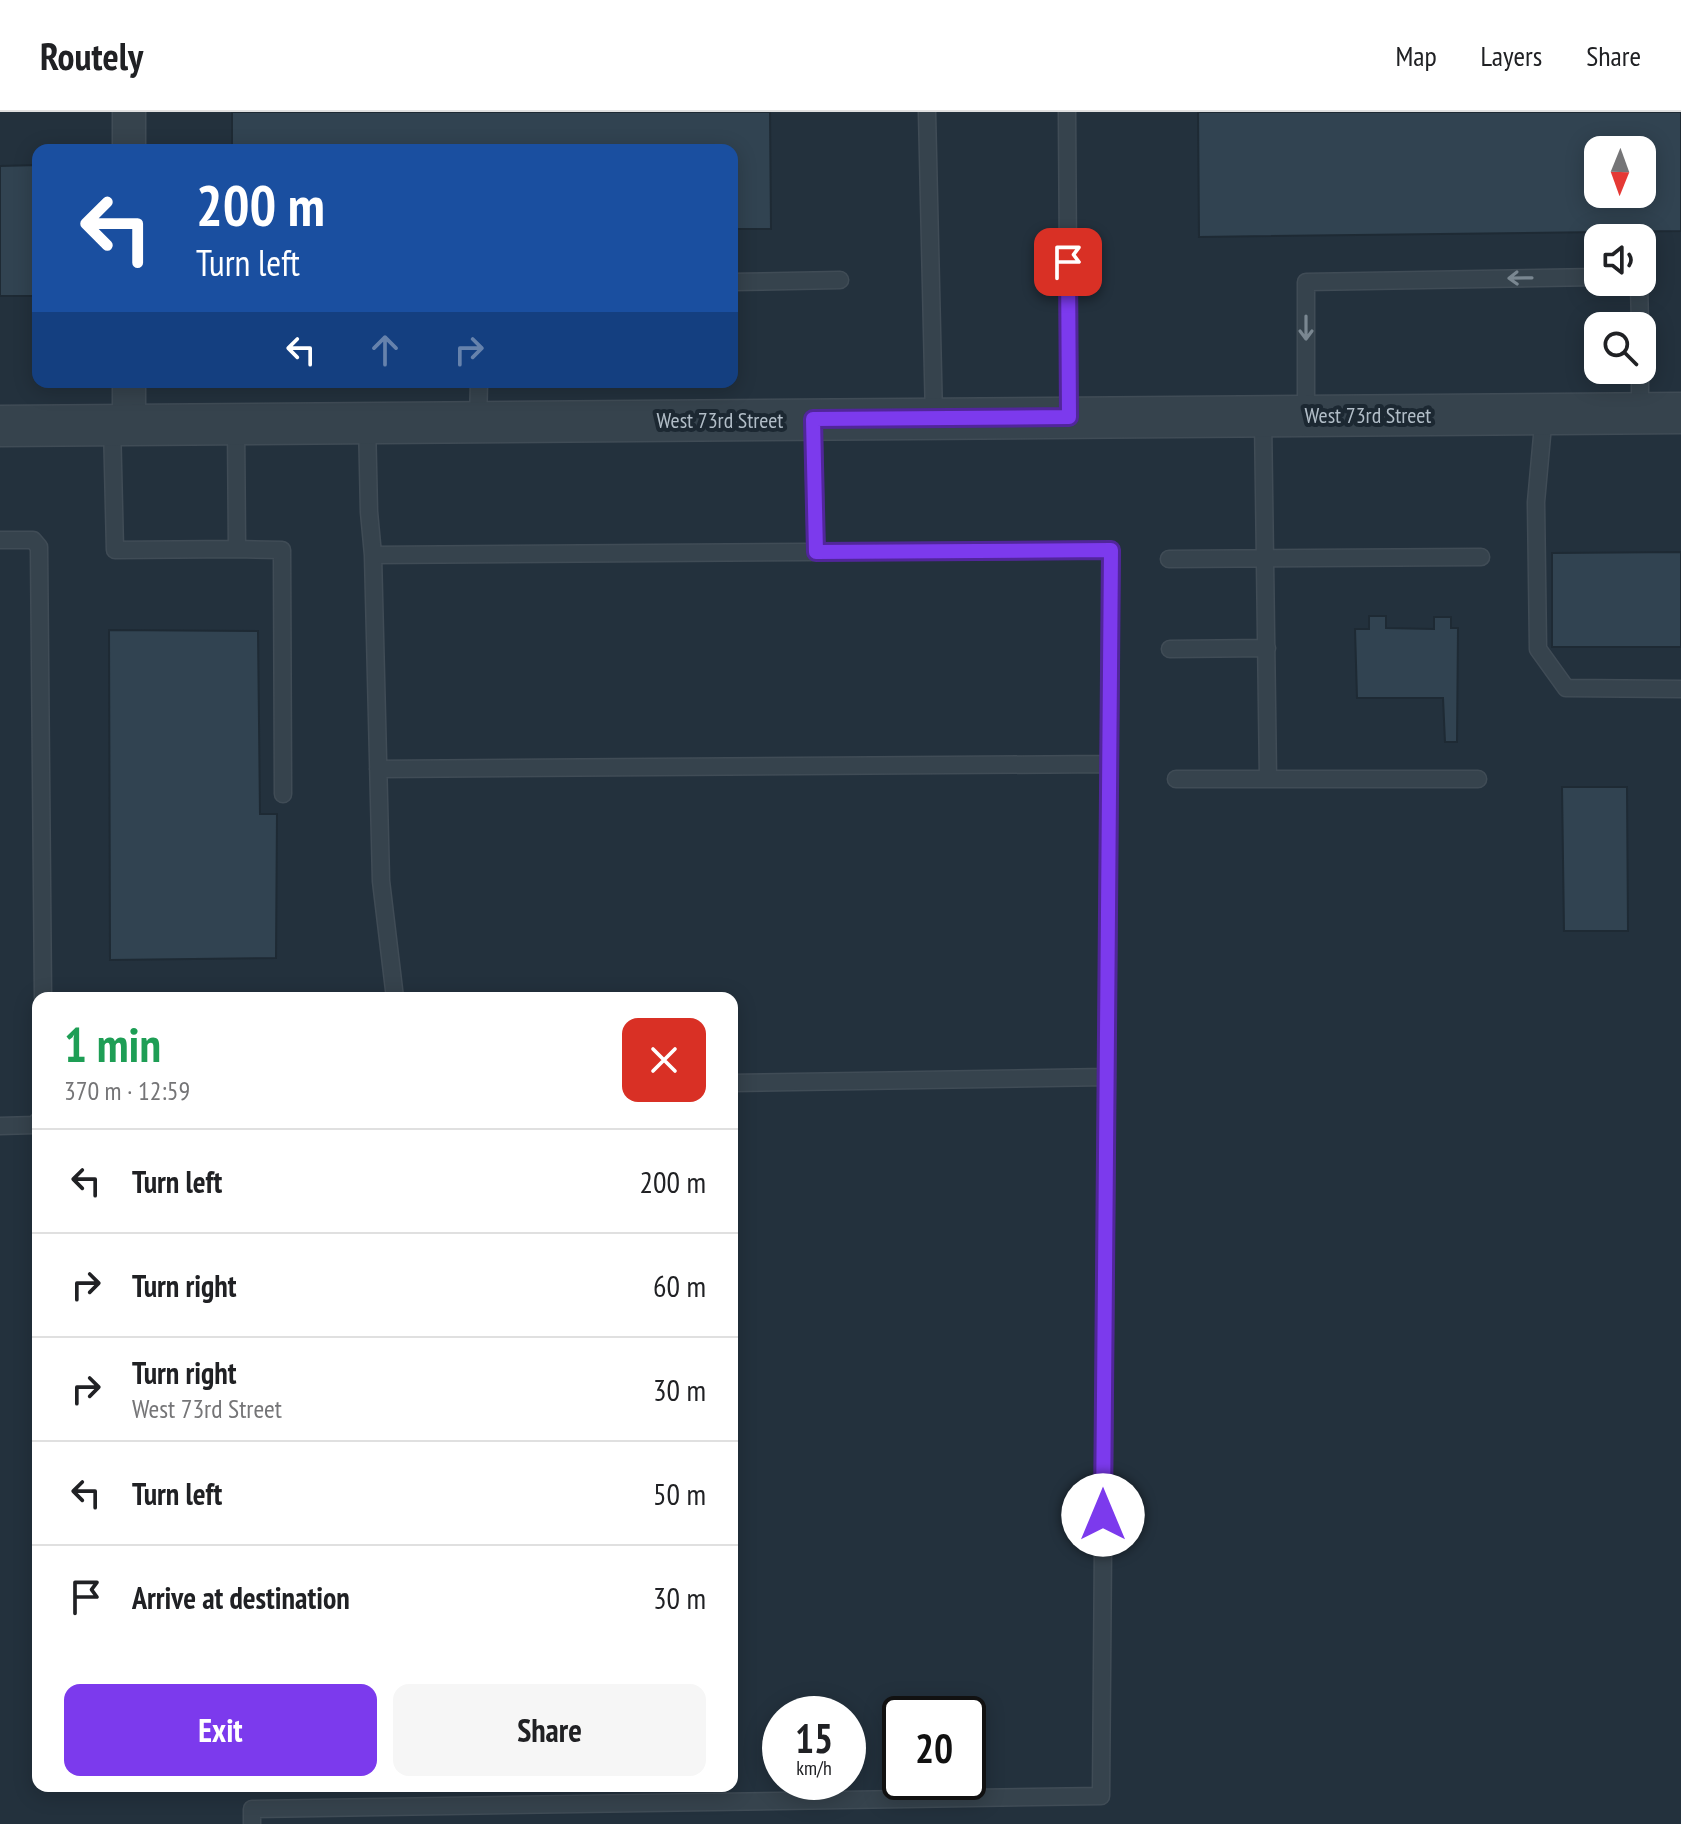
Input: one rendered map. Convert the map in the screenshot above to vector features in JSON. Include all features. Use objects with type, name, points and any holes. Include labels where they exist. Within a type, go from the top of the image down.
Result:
[{"type":"street","points":[[129,112],[129,144]]},
{"type":"street","points":[[121,424],[128,388]]},
{"type":"street","name":"West 73rd Street","points":[[0,426],[1681,413]]},
{"type":"lane","points":[[927,112],[934,418]]},
{"type":"lane","points":[[1067,112],[1069,417]]},
{"type":"lane","points":[[1306,415],[1306,282],[1584,277]]},
{"type":"lane","points":[[738,282],[840,280]]},
{"type":"lane","points":[[1640,384],[1640,413]]},
{"type":"lane","points":[[478,422],[479,388]]},
{"type":"lane","points":[[1544,414],[1536,502],[1538,649],[1566,688],[1681,689]]},
{"type":"lane","points":[[1263,416],[1268,779]]},
{"type":"lane","points":[[813,419],[816,552]]},
{"type":"lane","points":[[367,422],[381,881],[394,992]]},
{"type":"lane","points":[[236,423],[237,549]]},
{"type":"lane","points":[[121,424],[115,550],[282,550],[283,794]]},
{"type":"lane","points":[[0,540],[33,540],[39,547],[43,992]]},
{"type":"lane","points":[[252,1824],[252,1809],[1101,1796],[1111,550],[373,555]]},
{"type":"lane","points":[[1169,559],[1481,557]]},
{"type":"lane","points":[[1170,649],[1267,648]]},
{"type":"lane","points":[[378,769],[1109,764]]},
{"type":"lane","points":[[1176,779],[1478,779]]},
{"type":"lane","points":[[738,1083],[1107,1077]]},
{"type":"lane","points":[[0,1126],[32,1125]]},
{"type":"building","points":[[232,112],[770,112],[771,229],[738,229],[738,144],[232,144]]},
{"type":"building","points":[[1198,112],[1681,112],[1681,231],[1656,231],[1656,224],[1584,224],[1584,232],[1199,237]]},
{"type":"building","points":[[32,165],[32,296],[0,296],[0,166]]},
{"type":"building","points":[[1681,552],[1681,647],[1552,647],[1552,553]]},
{"type":"building","points":[[1369,616],[1386,616],[1386,628],[1434,629],[1434,617],[1451,617],[1451,628],[1458,628],[1457,742],[1445,742],[1443,698],[1357,698],[1355,629],[1369,629]]},
{"type":"building","points":[[109,630],[258,631],[260,814],[277,814],[276,958],[110,960]]},
{"type":"building","points":[[1562,787],[1627,787],[1628,931],[1564,931]]},
{"type":"route","points":[[1068,262],[1069,417],[813,419],[816,552],[1111,550],[1103,1515]]}]
